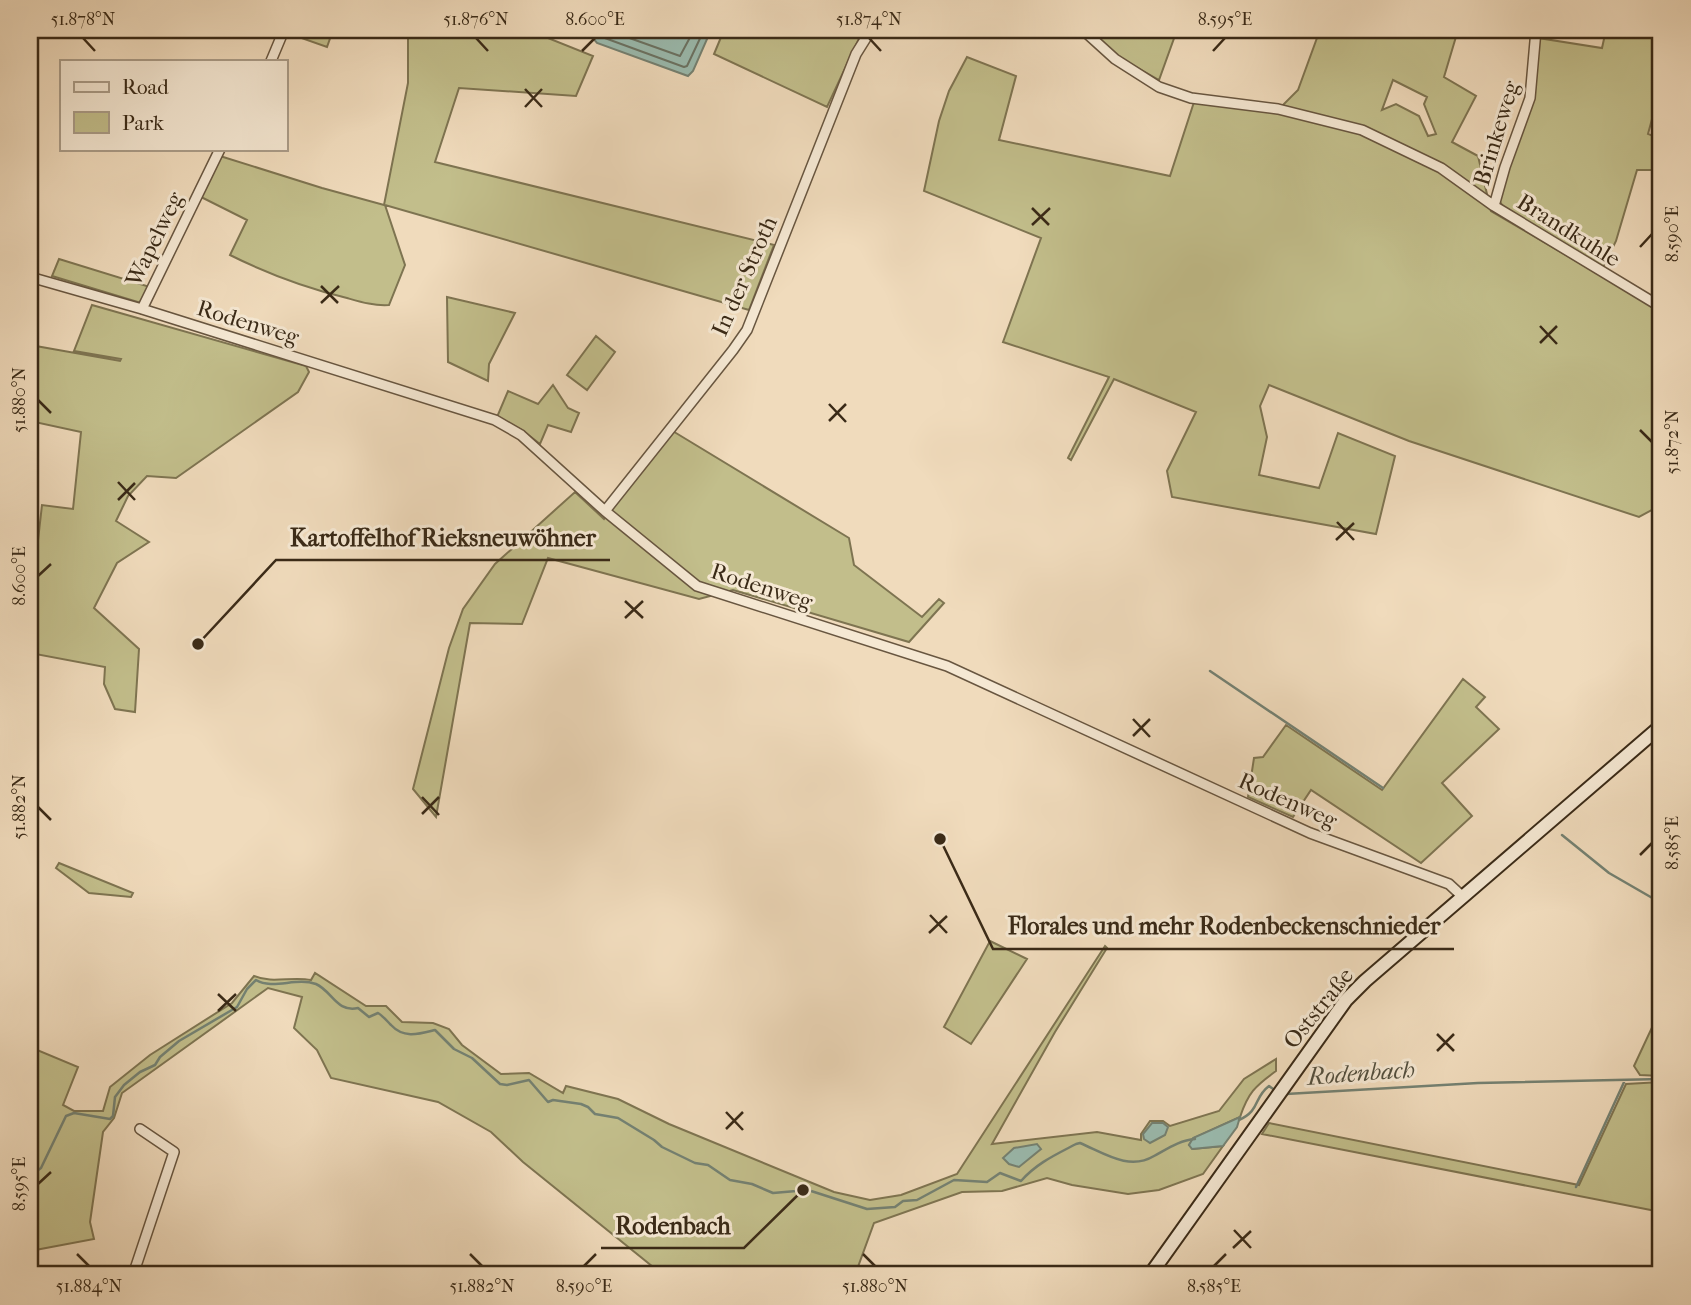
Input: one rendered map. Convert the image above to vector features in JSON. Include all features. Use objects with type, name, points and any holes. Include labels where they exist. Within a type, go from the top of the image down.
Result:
[{"type":"main road","name":"Oststraße","points":[[1150,1275],[1346,1000],[1661,726]]},
{"type":"street","points":[[271,60],[284,30]]},
{"type":"street","name":"In der Stroth","points":[[605,511],[747,330],[856,54],[871,30]]},
{"type":"street","points":[[1083,30],[1115,59],[1159,87],[1191,98],[1278,109],[1362,130],[1441,168],[1494,206]]},
{"type":"street","name":"Brinkeweg","points":[[1494,206],[1530,98],[1536,30]]},
{"type":"street","name":"Wapelweg","points":[[142,309],[220,150]]},
{"type":"street","name":"Brandkuhle","points":[[1494,206],[1661,307]]},
{"type":"street","name":"Rodenweg","points":[[30,277],[142,309],[495,420],[521,435],[605,511],[697,586],[947,666],[1310,832],[1448,884],[1463,897]]},
{"type":"street","points":[[133,1275],[174,1152],[140,1129]]},
{"type":"green space","points":[[288,30],[333,30],[327,47],[290,34]]},
{"type":"green space","points":[[408,30],[528,30],[593,56],[576,96],[459,88],[435,162],[774,245],[749,310],[385,205],[405,265],[389,305],[368,303],[317,290],[230,255],[247,220],[201,197],[220,156],[384,205],[408,83]]},
{"type":"green space","points":[[724,30],[863,30],[827,107],[714,54]]},
{"type":"green space","points":[[1090,30],[1177,30],[1159,80],[1113,54]]},
{"type":"green space","points":[[1316,30],[1458,30],[1444,77],[1476,96],[1452,142],[1478,156],[1491,211],[1661,311],[1661,505],[1639,517],[1409,441],[1269,385],[1260,406],[1267,437],[1259,475],[1319,488],[1338,433],[1395,456],[1376,534],[1172,497],[1167,471],[1196,412],[1114,379],[1071,460],[1068,458],[1109,377],[1003,342],[1041,238],[924,191],[939,121],[949,91],[967,57],[1016,76],[999,140],[1170,176],[1194,102],[1276,112],[1298,90],[1321,33]],"holes":[[[1393,80],[1427,97],[1424,104],[1436,134],[1428,136],[1419,116],[1396,104],[1382,110]]]},
{"type":"green space","points":[[1606,30],[1661,30],[1661,86],[1648,134],[1661,139],[1661,170],[1637,170],[1616,241],[1602,269],[1505,209],[1500,202],[1500,191],[1520,135],[1538,38],[1602,48]]},
{"type":"green space","points":[[59,259],[150,287],[141,303],[52,276]]},
{"type":"green space","points":[[447,297],[515,313],[489,364],[488,381],[448,362]]},
{"type":"green space","points":[[92,305],[306,366],[309,372],[298,392],[176,478],[147,476],[128,496],[116,521],[149,542],[117,563],[94,608],[139,649],[135,712],[115,709],[104,684],[105,667],[30,653],[30,611],[42,505],[73,509],[81,432],[30,421],[30,345],[120,361],[121,359],[74,351]]},
{"type":"green space","points":[[596,336],[615,352],[587,390],[567,375]]},
{"type":"green space","points":[[553,385],[568,408],[579,413],[571,432],[548,425],[540,444],[522,430],[497,417],[508,391],[538,404]]},
{"type":"green space","points":[[671,430],[849,538],[854,565],[922,617],[939,599],[944,603],[909,642],[733,590],[699,599],[548,558],[522,624],[470,623],[436,817],[413,789],[449,648],[463,609],[495,564],[575,492],[604,519]]},
{"type":"green space","points":[[1463,679],[1485,697],[1476,707],[1499,729],[1442,783],[1472,816],[1421,863],[1311,790],[1293,817],[1248,797],[1254,758],[1263,757],[1286,725],[1382,790]]},
{"type":"green space","points":[[59,863],[133,893],[131,897],[89,893],[56,868]]},
{"type":"green space","points":[[990,941],[1027,959],[971,1044],[944,1027]]},
{"type":"green space","points":[[1105,946],[1107,948],[1055,1032],[992,1144],[1097,1132],[1141,1140],[1141,1134],[1150,1121],[1163,1121],[1170,1126],[1219,1111],[1244,1079],[1276,1059],[1276,1071],[1253,1091],[1240,1117],[1194,1138],[1189,1145],[1193,1149],[1223,1146],[1203,1174],[1159,1190],[1128,1194],[1047,1178],[1002,1191],[962,1192],[874,1223],[855,1275],[663,1275],[523,1162],[491,1132],[438,1102],[331,1078],[317,1050],[294,1028],[302,997],[268,988],[122,1093],[114,1118],[103,1132],[90,1222],[94,1239],[30,1251],[30,1047],[78,1067],[63,1105],[74,1111],[103,1111],[110,1087],[150,1055],[232,1003],[254,976],[311,980],[315,973],[366,1006],[386,1006],[402,1022],[433,1023],[449,1029],[462,1045],[501,1074],[529,1073],[563,1093],[566,1086],[618,1099],[669,1124],[834,1192],[870,1200],[901,1195],[957,1174]]},
{"type":"green space","points":[[1661,1019],[1661,1076],[1640,1075],[1634,1066],[1655,1021]]},
{"type":"green space","points":[[1661,1082],[1661,1212],[1262,1134],[1269,1123],[1579,1185],[1626,1084]]},
{"type":"water","points":[[586,30],[711,30],[693,71],[688,76],[597,43]]},
{"type":"water","points":[[1240,1117],[1237,1127],[1223,1146],[1192,1149],[1189,1145],[1193,1138]]},
{"type":"water","points":[[1152,1123],[1163,1123],[1168,1127],[1165,1135],[1150,1143],[1144,1139],[1143,1134]]},
{"type":"water","points":[[1037,1144],[1041,1149],[1019,1167],[1009,1164],[1003,1158],[1014,1148]]},
{"type":"waterway","points":[[1210,671],[1383,788]]},
{"type":"waterway","points":[[1562,835],[1609,873],[1661,903]]},
{"type":"waterway","name":"Rodenbach","points":[[30,1176],[41,1168],[66,1116],[74,1113],[110,1119],[113,1116],[115,1097],[124,1085],[140,1072],[155,1065],[160,1057],[179,1041],[237,1007],[247,989],[256,980],[270,984],[316,984],[345,1007],[358,1008],[369,1017],[378,1013],[406,1034],[435,1030],[454,1049],[472,1058],[500,1084],[529,1080],[548,1102],[553,1100],[581,1104],[595,1114],[618,1118],[662,1147],[695,1163],[708,1165],[730,1180],[752,1184],[773,1193],[808,1190],[867,1209],[895,1207],[903,1201],[917,1200],[954,1180],[987,1182],[1000,1173],[1021,1181],[1033,1169],[1080,1143],[1117,1159],[1135,1162],[1195,1139]]},
{"type":"waterway","name":"Rodenbach","points":[[1286,1094],[1478,1083],[1661,1079]]},
{"type":"waterway","points":[[1576,1187],[1625,1080]]},
{"type":"waterway","name":"Rodenbach","points":[[1239,1120],[1251,1112],[1269,1086],[1276,1091]]},
{"type":"place","name":"Kartoffelhof Rieksneuwöhner","points":[[198,644]]},
{"type":"place","name":"Florales und mehr Rodenbeckenschnieder","points":[[940,839]]},
{"type":"place","name":"Rodenbach","points":[[803,1190]]}]
